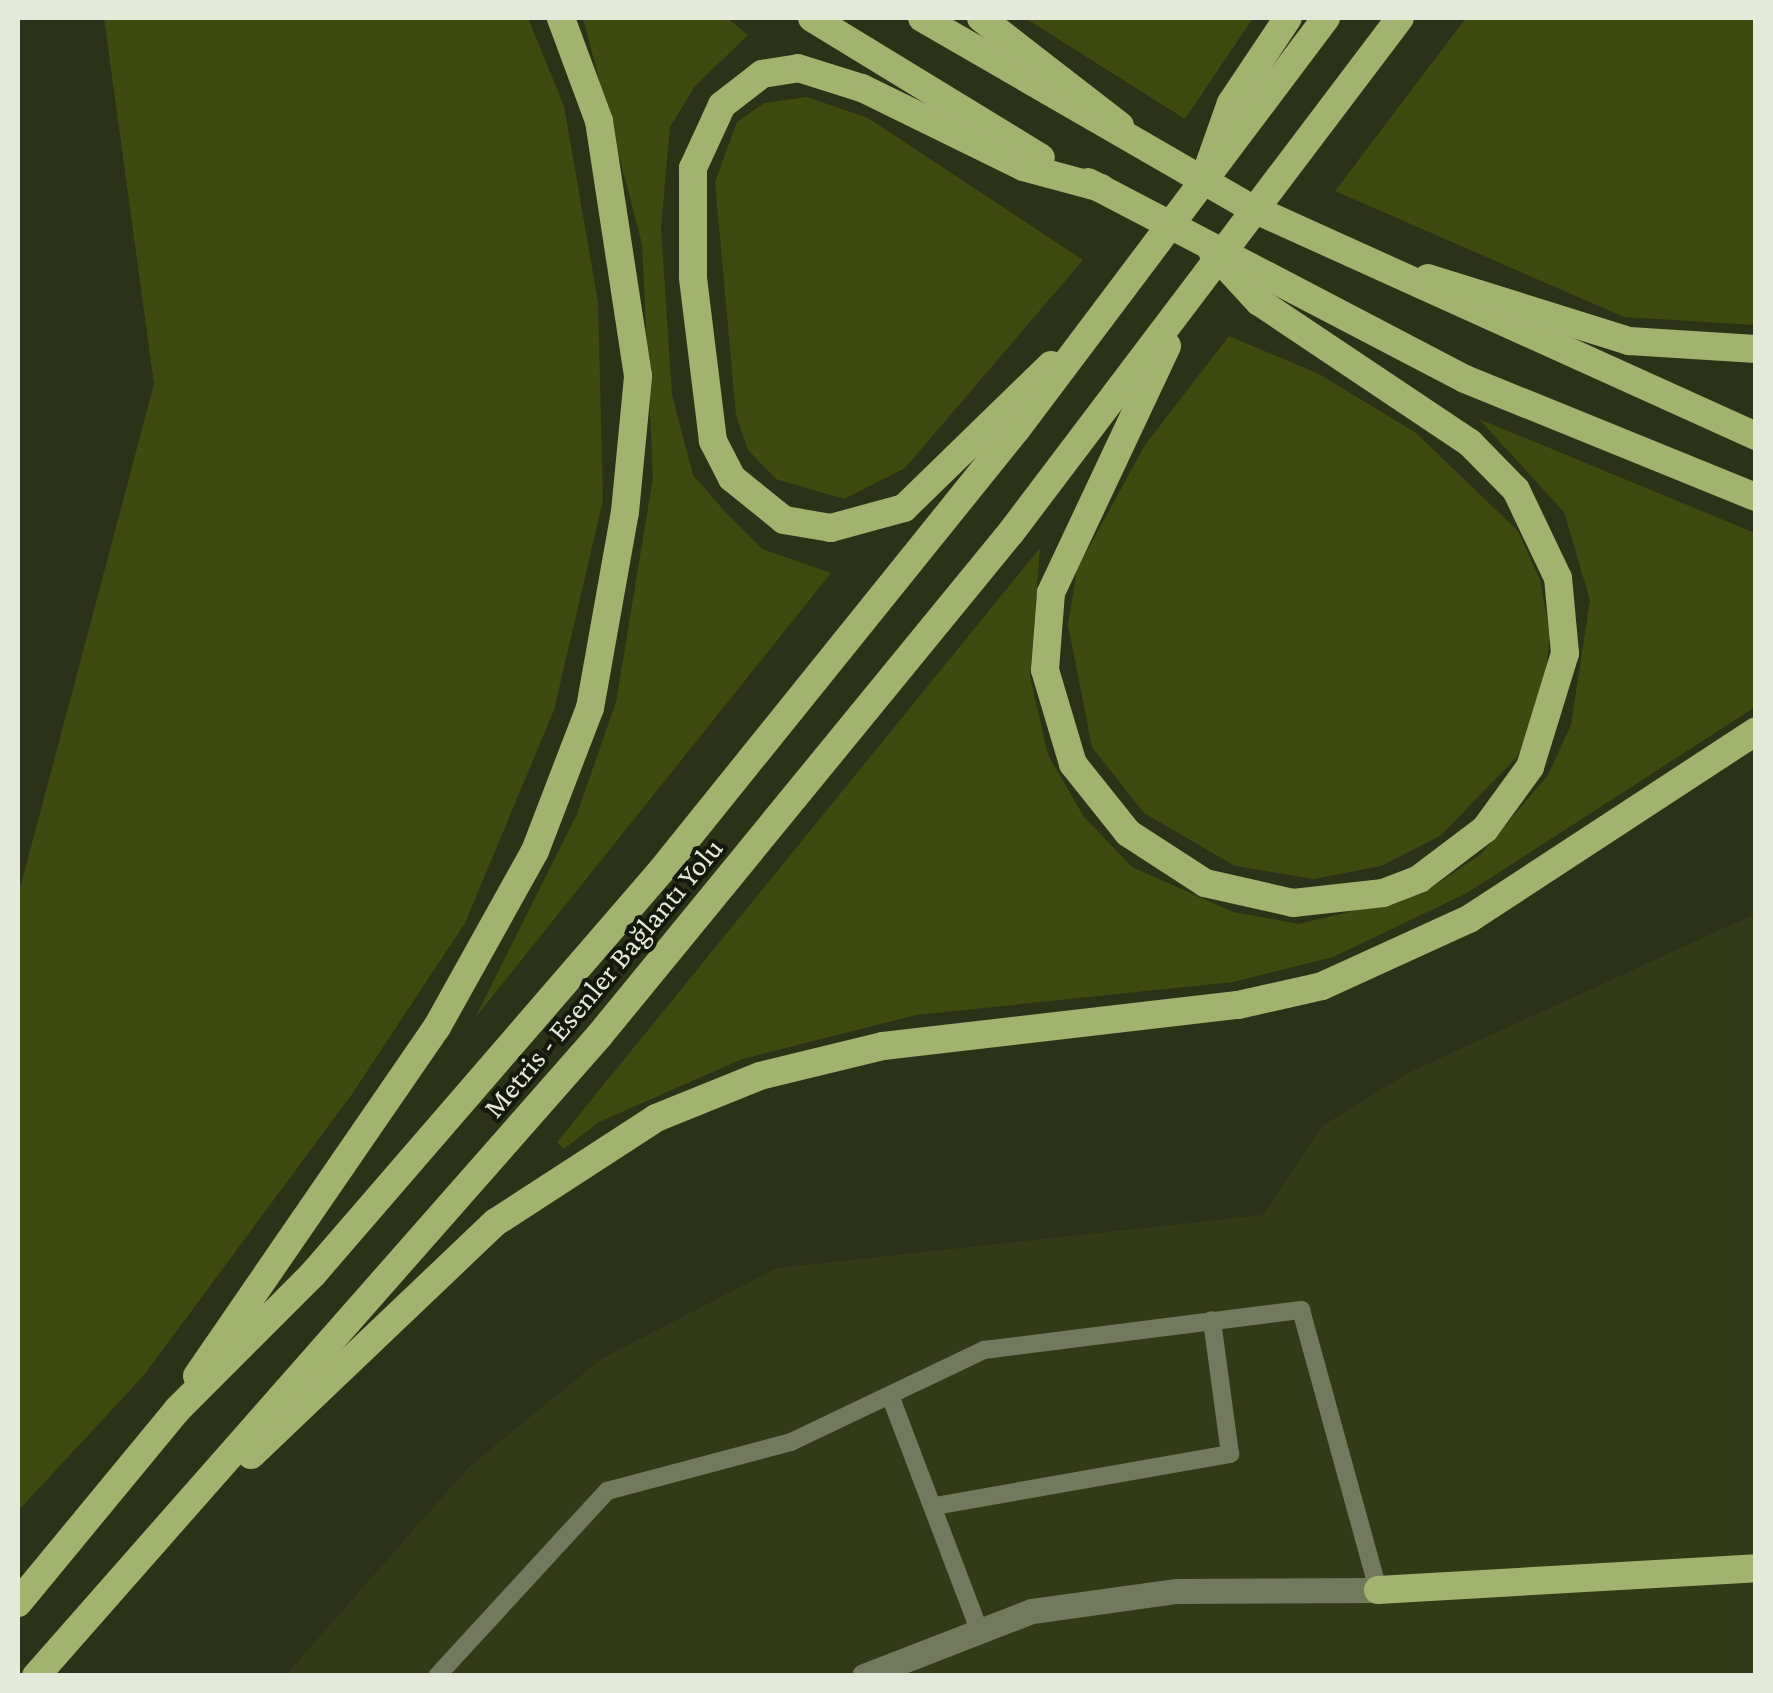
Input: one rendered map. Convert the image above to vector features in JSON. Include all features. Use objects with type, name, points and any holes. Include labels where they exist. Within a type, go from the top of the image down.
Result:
[{"type":"highway","points":[[177,1410],[437,1027],[535,851],[590,708],[626,512],[638,376],[599,121],[561,18]]},
{"type":"highway","points":[[812,18],[1212,250],[1466,379],[1756,497]]},
{"type":"highway","points":[[922,18],[1146,152],[1377,269],[1756,436]]},
{"type":"highway","points":[[981,18],[1146,152]]},
{"type":"highway","points":[[1207,178],[1218,130],[1288,18]]},
{"type":"highway","points":[[1101,188],[1023,168],[862,88],[798,68],[762,74],[722,105],[698,152],[690,200],[713,441],[732,478],[784,520],[831,528],[904,508],[1094,329],[1326,18]]},
{"type":"highway","points":[[1212,250],[1259,302],[1470,442],[1516,490],[1558,578],[1565,653],[1530,767],[1460,852],[1383,893],[1293,902],[1205,884],[1097,801],[1062,728],[1045,670],[1052,593],[1190,298],[1269,193],[1400,18]]},
{"type":"highway","points":[[1377,269],[1629,341],[1756,348]]},
{"type":"highway","name":"Metris - Esenler Bağlantı Yolu","points":[[36,1676],[599,1036],[1012,531],[1190,298]]},
{"type":"highway","name":"Metris - Esenler Bağlantı Yolu","points":[[18,1603],[177,1410],[313,1274],[661,871],[1094,329]]},
{"type":"highway","points":[[198,1495],[276,1435],[496,1222],[656,1118],[760,1076],[884,1046],[1238,1005],[1322,986],[1469,919],[1756,731]]},
{"type":"highway","points":[[1378,1590],[1756,1568]]},
{"type":"street","points":[[864,1676],[1032,1611],[1177,1590],[1378,1590]]},
{"type":"lane","points":[[437,1676],[608,1491],[792,1442],[984,1350],[1301,1310],[1378,1590]]},
{"type":"lane","points":[[936,1506],[1230,1454],[1212,1320]]},
{"type":"lane","points":[[890,1398],[936,1506],[979,1630]]},
{"type":"shaded area","points":[[104,18],[528,18],[564,106],[598,302],[603,500],[554,710],[465,923],[352,1094],[144,1375],[18,1511],[18,896],[154,384]]},
{"type":"shaded area","points":[[583,18],[727,18],[748,35],[695,86],[670,127],[661,228],[672,395],[693,475],[729,516],[762,549],[831,573],[475,1018],[577,814],[616,702],[653,478],[642,244]]},
{"type":"shaded area","points":[[1025,18],[1253,18],[1185,119]]},
{"type":"shaded area","points":[[1466,18],[1755,18],[1755,325],[1624,317],[1335,191]]},
{"type":"shaded area","points":[[807,97],[868,118],[1083,260],[905,468],[844,499],[776,479],[748,450],[736,415],[715,182],[737,122],[764,103]]},
{"type":"shaded area","points":[[1229,336],[1319,374],[1416,433],[1518,531],[1540,580],[1550,636],[1543,696],[1517,757],[1440,836],[1381,866],[1314,879],[1235,866],[1144,813],[1092,747],[1068,625],[1077,569],[1145,445]]},
{"type":"shaded area","points":[[1479,419],[1755,533],[1755,707],[1467,893],[1333,957],[1233,982],[916,1015],[742,1059],[599,1122],[564,1149],[557,1142],[1040,548],[1030,677],[1048,755],[1084,817],[1132,867],[1233,912],[1299,924],[1422,894],[1481,854],[1548,775],[1571,725],[1590,600],[1564,512]]},
{"type":"shaded area","points":[[1755,914],[1755,1675],[285,1676],[469,1467],[601,1359],[777,1268],[1263,1215],[1322,1126],[1408,1073]]}]
